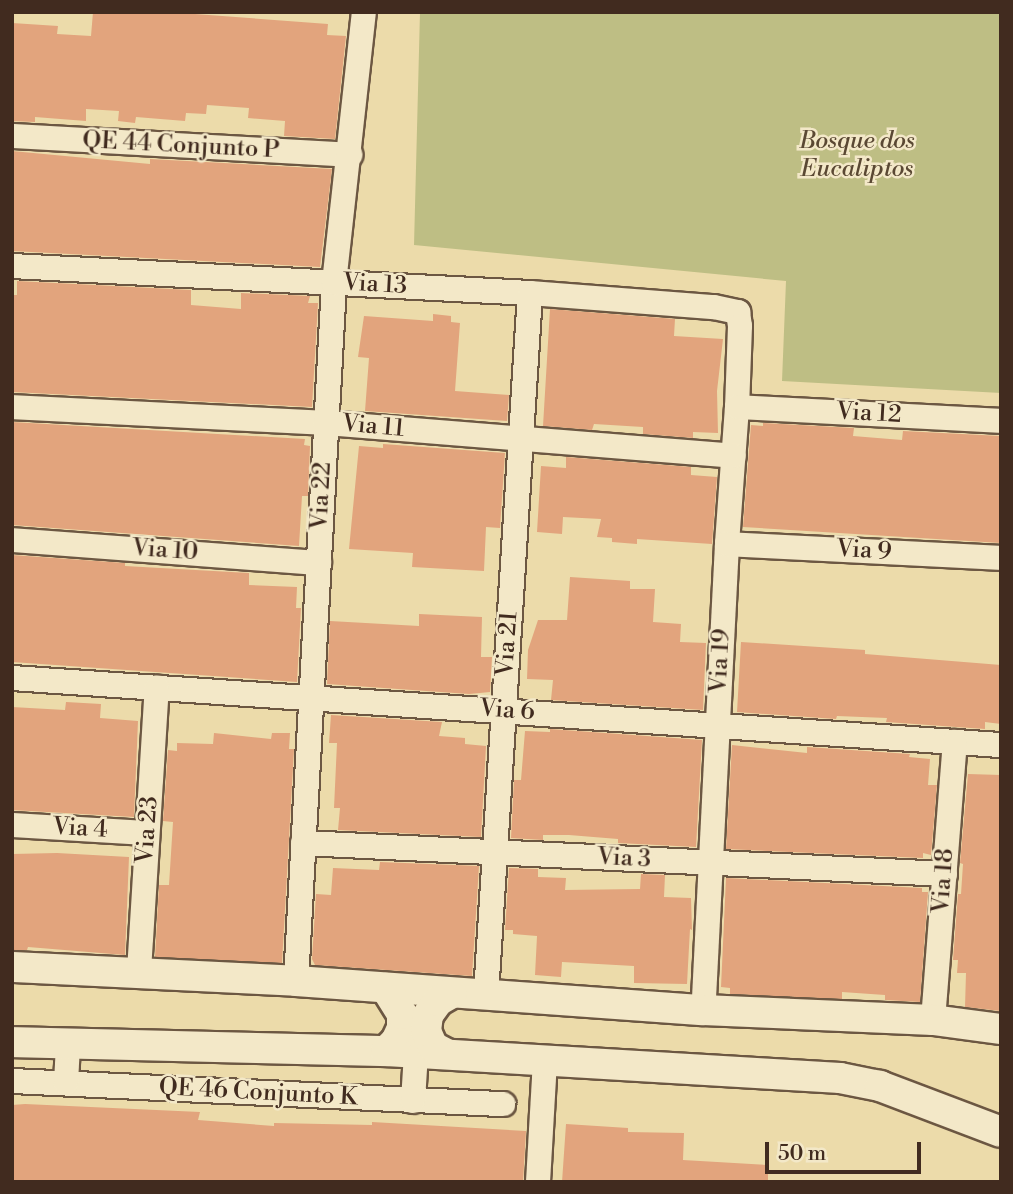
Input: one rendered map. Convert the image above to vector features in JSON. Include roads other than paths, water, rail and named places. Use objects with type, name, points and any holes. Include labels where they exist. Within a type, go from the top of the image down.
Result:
[{"type":"street","name":"Via 22","points":[[296,981],[334,283],[364,12]]},
{"type":"street","name":"QE 44 Conjunto P","points":[[12,136],[350,155]]},
{"type":"street","name":"Via 13","points":[[12,266],[530,293],[714,307],[738,312]]},
{"type":"street","name":"Via 21","points":[[486,995],[530,293]]},
{"type":"street","name":"Via 19","points":[[703,1010],[727,544],[737,407],[740,326],[738,312]]},
{"type":"street","name":"Via 11","points":[[12,407],[326,424],[734,456]]},
{"type":"street","name":"Via 12","points":[[737,407],[1001,421]]},
{"type":"street","name":"Via 10","points":[[12,540],[318,563]]},
{"type":"street","name":"Via 9","points":[[727,544],[1001,558]]},
{"type":"street","name":"Via 6","points":[[12,678],[1001,746]]},
{"type":"street","name":"Via 23","points":[[139,971],[157,688]]},
{"type":"street","name":"Via 18","points":[[933,1020],[955,742]]},
{"type":"street","name":"Via 4","points":[[12,825],[147,833]]},
{"type":"street","name":"Via 3","points":[[303,843],[945,874]]},
{"type":"street","points":[[12,967],[139,971],[703,1010],[933,1020],[1001,1029]]},
{"type":"street","points":[[386,988],[401,1014],[402,1028],[396,1041],[386,1051]]},
{"type":"street","points":[[447,1055],[433,1046],[426,1031],[428,1015],[438,1001],[452,993]]},
{"type":"street","points":[[12,1042],[386,1051],[840,1078],[880,1086],[1001,1132]]},
{"type":"street","points":[[66,1083],[68,1044]]},
{"type":"street","points":[[413,1101],[416,1053]]},
{"type":"street","points":[[538,1182],[545,1060]]},
{"type":"street","name":"QE 46 Conjunto K","points":[[12,1081],[503,1104]]},
{"type":"park label","name":"Bosque dos Eucaliptos","points":[[857,156]]}]
